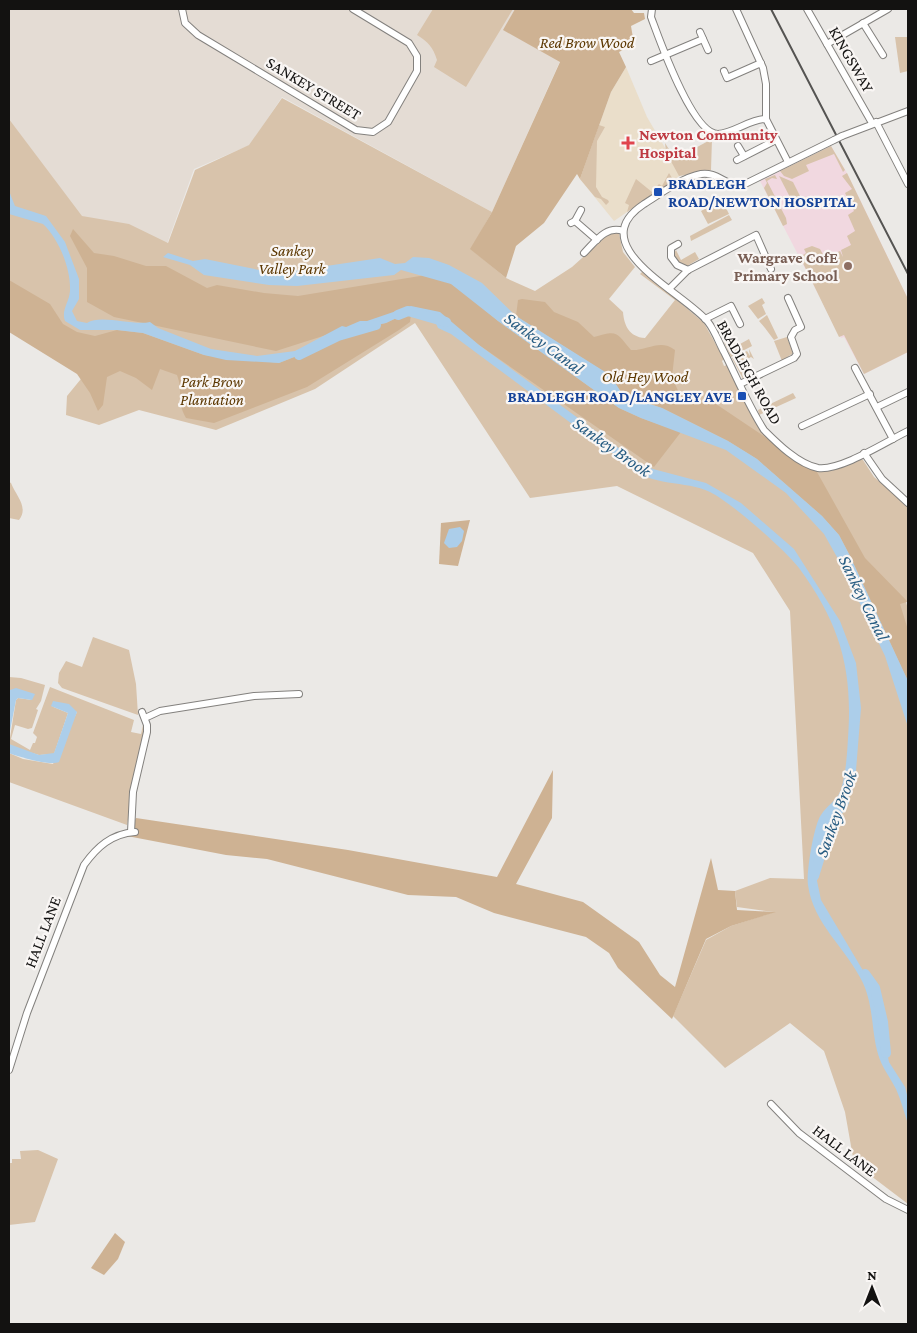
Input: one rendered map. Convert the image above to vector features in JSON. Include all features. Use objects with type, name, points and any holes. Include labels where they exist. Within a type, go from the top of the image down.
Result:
[{"type":"street","name":"SANKEY STREET","points":[[182,9],[185,23],[198,35],[356,130],[373,132],[388,122],[417,71],[418,61],[415,51],[409,43],[353,9]]},
{"type":"street","points":[[652,9],[651,17],[678,87],[709,130],[720,134],[766,119]]},
{"type":"street","points":[[736,9],[761,63],[766,84],[766,119],[788,162]]},
{"type":"street","name":"KINGSWAY","points":[[807,9],[908,184]]},
{"type":"street","points":[[827,44],[888,9]]},
{"type":"street","points":[[863,23],[883,55]]},
{"type":"street","points":[[700,32],[708,50]]},
{"type":"street","points":[[650,61],[703,39]]},
{"type":"street","points":[[724,71],[727,78],[761,63]]},
{"type":"street","points":[[584,253],[613,228],[623,231],[627,221],[641,206],[698,175],[709,174],[740,186],[842,136],[908,111]]},
{"type":"street","points":[[737,160],[776,140]]},
{"type":"street","points":[[738,146],[744,156]]},
{"type":"street","points":[[581,210],[573,222],[597,240]]},
{"type":"street","name":"BRADLEGH ROAD","points":[[623,231],[625,246],[631,256],[705,319],[764,430],[777,443],[818,468],[832,466],[864,453],[908,431]]},
{"type":"street","points":[[669,289],[688,270],[756,235],[771,269]]},
{"type":"street","points":[[678,244],[671,248],[671,257],[677,265],[688,270]]},
{"type":"street","points":[[740,384],[794,358],[798,354],[791,337],[795,330],[802,327],[788,298]]},
{"type":"street","points":[[705,319],[731,306],[740,324]]},
{"type":"street","points":[[856,368],[893,439]]},
{"type":"street","points":[[877,407],[908,392]]},
{"type":"street","points":[[802,426],[870,394]]},
{"type":"street","points":[[864,453],[882,479],[908,503]]},
{"type":"street","name":"HALL LANE","points":[[9,1070],[30,1004],[84,865],[100,845],[133,832],[133,792],[147,732],[144,715],[254,696],[299,694]]},
{"type":"street","name":"HALL LANE","points":[[771,1104],[799,1132],[886,1199],[908,1210]]},
{"type":"shaded area","points":[[9,9],[515,9],[504,30],[560,61],[492,212],[282,97],[250,145],[194,169],[167,244],[81,216],[9,119]]},
{"type":"shaded area","name":"Newton Community Hospital","points":[[626,67],[647,117],[681,175],[614,221],[580,179],[611,92]]},
{"type":"shaded area","name":"Wargrave CofE Primary School","points":[[831,146],[847,173],[908,299],[908,352],[864,374],[844,337],[841,338],[760,181]]},
{"type":"green space","points":[[433,9],[513,9],[466,87],[434,67],[437,60],[432,48],[417,35]]},
{"type":"green space","name":"Red Brow Wood","points":[[515,9],[631,9],[634,13],[644,13],[645,19],[631,26],[634,44],[619,52],[626,67],[611,92],[580,179],[577,174],[544,223],[516,246],[506,278],[470,249],[492,212],[560,62],[503,30]]},
{"type":"green space","points":[[895,37],[908,37],[908,71],[900,73]]},
{"type":"green space","name":"Sankey Valley Park","points":[[282,98],[492,212],[471,249],[506,278],[535,291],[572,267],[611,232],[619,233],[623,252],[635,267],[609,299],[623,312],[626,326],[631,333],[645,338],[675,300],[640,274],[643,271],[704,323],[724,359],[722,361],[724,366],[727,365],[768,439],[817,471],[831,471],[859,459],[863,460],[874,477],[908,506],[908,601],[906,602],[908,609],[908,1204],[854,1163],[845,1112],[824,1051],[790,1023],[725,1068],[673,1016],[706,940],[731,926],[774,912],[737,907],[735,891],[770,878],[804,879],[790,611],[753,553],[617,486],[530,498],[415,323],[315,389],[216,430],[139,410],[99,425],[66,415],[67,396],[85,374],[9,330],[9,119],[82,216],[129,224],[168,243],[195,170],[249,145]]},
{"type":"green space","points":[[599,125],[605,127],[597,141],[596,187],[602,197],[608,200],[609,202],[606,205],[601,199],[595,197],[580,179]]},
{"type":"green space","points":[[712,139],[711,170],[679,176],[666,152],[665,143],[675,159]]},
{"type":"green space","points":[[831,146],[845,170],[843,172],[834,154],[806,165],[809,171],[792,179],[784,176],[780,171]]},
{"type":"green space","points":[[669,173],[672,178],[669,184],[627,212],[629,205],[625,203],[636,179],[652,192],[659,184],[662,186]]},
{"type":"green space","points":[[847,173],[908,299],[908,352],[864,374],[844,335],[839,337],[800,257],[806,253],[804,249],[812,246],[820,249],[825,258],[840,251],[843,257],[841,250],[851,245],[847,236],[855,231],[848,215],[854,211],[845,193],[852,189],[842,176]]},
{"type":"green space","points":[[775,175],[777,179],[772,178],[767,181],[786,218],[787,224],[783,226],[764,188],[767,183],[765,179]]},
{"type":"green space","points":[[779,176],[793,182],[802,200],[800,205],[794,205]]},
{"type":"green space","points":[[721,198],[729,214],[708,224],[701,211],[710,206],[710,202]]},
{"type":"green space","points":[[729,215],[732,220],[691,241],[690,236]]},
{"type":"green space","points":[[73,229],[94,253],[114,256],[146,266],[166,266],[207,288],[217,285],[264,293],[298,296],[426,275],[445,280],[461,290],[498,321],[619,408],[681,432],[654,467],[479,345],[440,314],[414,307],[276,351],[114,317],[87,302],[87,268],[70,236]]},
{"type":"green space","points":[[676,250],[681,260],[695,252],[699,259],[687,266],[678,262],[673,255]]},
{"type":"green space","name":"Park Brow Plantation","points":[[9,280],[50,304],[63,324],[77,332],[95,336],[117,330],[143,333],[204,355],[279,363],[317,348],[338,336],[366,326],[386,323],[407,313],[411,314],[410,322],[399,330],[307,387],[214,423],[186,418],[181,406],[177,375],[160,369],[152,390],[136,378],[120,371],[107,377],[103,405],[98,411],[90,393],[77,374],[9,332]]},
{"type":"green space","points":[[762,298],[765,303],[762,305],[766,314],[758,319],[748,306]]},
{"type":"green space","name":"Old Hey Wood","points":[[518,300],[545,302],[554,312],[578,322],[594,337],[612,333],[616,334],[631,350],[664,345],[675,350],[672,377],[679,393],[691,399],[713,402],[817,472],[865,558],[907,602],[900,604],[908,630],[908,681],[849,554],[839,535],[822,516],[757,459],[728,441],[662,408],[623,395],[609,375],[516,316]]},
{"type":"green space","points":[[767,315],[778,338],[774,340],[759,321]]},
{"type":"green space","points":[[732,336],[742,350],[740,344],[749,339],[752,346],[731,357],[723,340]]},
{"type":"green space","points":[[787,337],[793,353],[782,361],[774,341]]},
{"type":"green space","points":[[749,349],[754,359],[751,357],[739,364],[745,374],[752,370],[753,373],[743,379],[732,358],[747,351],[750,356]]},
{"type":"green space","points":[[793,393],[796,398],[759,415],[758,410]]},
{"type":"green space","points":[[9,482],[21,502],[23,511],[19,520],[9,518]]},
{"type":"green space","points":[[470,520],[458,566],[439,564],[441,523]]},
{"type":"green space","points":[[93,637],[129,650],[136,684],[138,715],[62,688],[58,683],[59,673],[66,661],[82,667]]},
{"type":"green space","points":[[9,677],[21,678],[45,685],[41,701],[36,709],[38,710],[32,728],[28,729],[15,725],[11,739],[30,750],[37,737],[33,733],[50,687],[134,720],[131,732],[141,734],[143,725],[127,825],[9,782],[9,753],[23,759],[53,764],[77,712],[51,706],[68,713],[54,754],[39,755],[11,747],[9,744],[16,700],[18,698],[32,700],[10,690],[9,693]]},
{"type":"green space","points":[[553,770],[552,818],[516,884],[583,902],[639,942],[660,975],[675,987],[711,858],[718,890],[735,891],[737,910],[776,912],[731,926],[706,939],[672,1019],[618,968],[609,953],[586,937],[494,913],[456,897],[408,895],[267,859],[226,855],[127,836],[136,818],[348,850],[497,877]]},
{"type":"green space","points":[[38,1150],[58,1159],[35,1222],[9,1225],[9,1163],[12,1163],[12,1159],[21,1159],[20,1151]]},
{"type":"green space","points":[[115,1233],[125,1242],[118,1259],[104,1275],[91,1268]]},
{"type":"water","points":[[9,191],[15,206],[46,216],[65,242],[79,279],[79,299],[72,311],[77,321],[87,323],[100,320],[135,323],[150,322],[158,328],[211,349],[257,356],[295,351],[342,326],[346,327],[360,321],[367,321],[411,306],[440,312],[479,345],[639,463],[653,469],[706,483],[741,503],[794,549],[840,621],[856,663],[861,708],[855,783],[844,807],[829,820],[816,876],[821,900],[874,989],[889,1062],[905,1087],[908,1099],[908,1124],[896,1089],[878,1054],[867,992],[856,971],[816,912],[808,885],[811,849],[818,820],[839,794],[844,777],[848,738],[848,690],[846,669],[834,628],[825,608],[792,560],[744,516],[710,492],[700,488],[658,480],[639,473],[451,334],[438,328],[433,317],[409,312],[386,323],[351,331],[317,348],[279,363],[226,360],[204,355],[143,333],[117,330],[80,330],[65,321],[64,317],[70,291],[70,282],[59,246],[43,224],[9,214]]},
{"type":"water","name":"Sankey Canal","points":[[168,253],[193,261],[205,259],[269,272],[286,272],[380,258],[395,264],[405,263],[413,257],[429,258],[449,265],[482,283],[516,316],[610,375],[623,395],[662,408],[728,441],[757,459],[822,516],[839,535],[908,681],[908,727],[885,656],[842,566],[824,534],[786,493],[726,450],[619,408],[498,321],[451,284],[401,270],[394,275],[297,286],[269,285],[204,275],[190,265],[163,257]]},
{"type":"water","points":[[460,527],[464,531],[462,541],[457,547],[449,548],[444,543],[449,529]]},
{"type":"water","points":[[16,688],[35,694],[32,700],[18,698],[16,700],[9,736],[9,693],[10,690]]},
{"type":"water","points":[[53,701],[69,704],[77,712],[59,762],[42,762],[9,753],[9,744],[39,755],[54,753],[68,713],[51,706]]},
{"type":"waterway","name":"Sankey Brook","points":[[398,315],[408,311],[446,322]]},
{"type":"waterway","name":"Sankey Brook","points":[[299,355],[338,336],[376,325]]},
{"type":"waterway","name":"Sankey Brook","points":[[814,876],[831,821],[844,802]]},
{"type":"waterway","name":"Sankey Brook","points":[[865,974],[875,988],[883,1022],[886,1053]]},
{"type":"railway","points":[[771,9],[908,274]]},
{"type":"place","name":"Newton Community Hospital","points":[[628,143]]},
{"type":"place","name":"BRADLEGH ROAD/NEWTON HOSPITAL","points":[[658,192]]},
{"type":"place","name":"Wargrave CofE Primary School","points":[[848,266]]},
{"type":"place","name":"BRADLEGH ROAD/LANGLEY AVE","points":[[742,396]]}]
